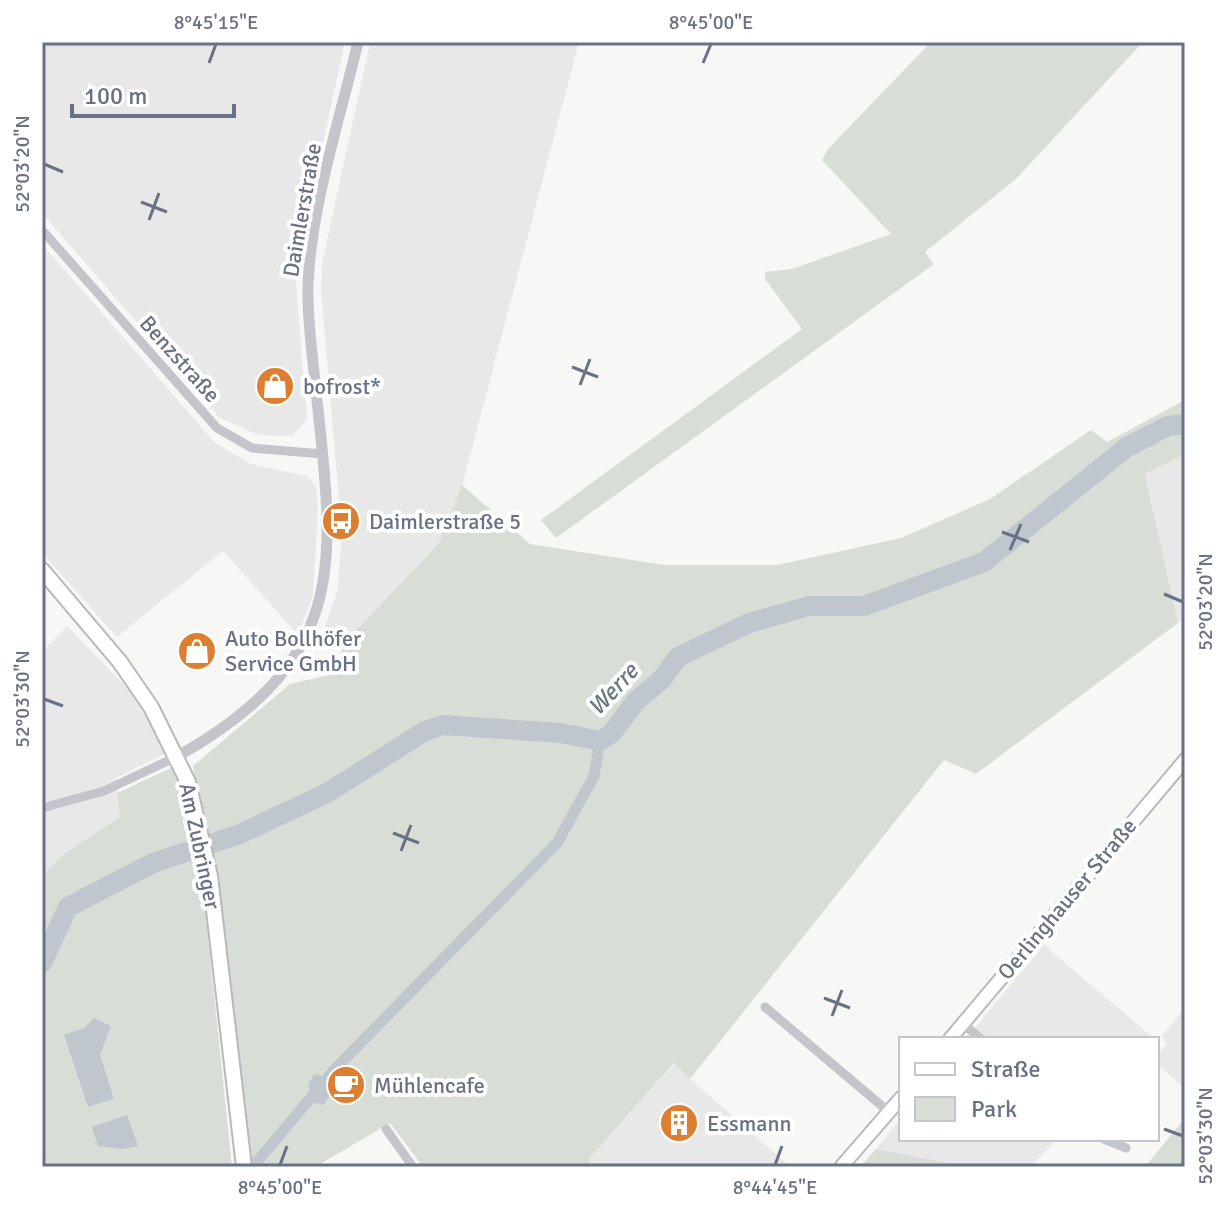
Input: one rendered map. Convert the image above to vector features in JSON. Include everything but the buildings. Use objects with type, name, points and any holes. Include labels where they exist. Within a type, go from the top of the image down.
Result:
[{"type":"main road","name":"Am Zubringer","points":[[42,570],[120,662],[151,707],[178,756],[198,817],[210,876],[244,1167]]},
{"type":"main road","name":"Oerlinghauser Straße","points":[[952,1037],[1185,760]]},
{"type":"main road","points":[[841,1167],[899,1100]]},
{"type":"street","name":"Daimlerstraße","points":[[178,756],[200,744],[269,688],[301,648],[320,599],[327,568],[329,511],[309,317],[309,268],[358,42]]},
{"type":"street","name":"Benzstraße","points":[[42,230],[217,428],[252,448],[323,454]]},
{"type":"street","points":[[42,808],[104,791],[178,756]]},
{"type":"street","points":[[765,1007],[889,1112]]},
{"type":"street","points":[[963,1024],[979,1037]]},
{"type":"street","points":[[386,1129],[413,1167]]},
{"type":"street","points":[[1109,1141],[1126,1148]]},
{"type":"shaded area","points":[[42,42],[345,42],[295,271],[307,419],[292,436],[258,435],[220,418],[42,213]]},
{"type":"shaded area","points":[[370,42],[579,42],[460,494],[439,543],[344,643],[322,634],[337,593],[342,535],[321,289],[322,264]]},
{"type":"shaded area","points":[[42,244],[215,443],[251,464],[307,476],[316,487],[318,507],[313,595],[298,635],[223,551],[117,637],[42,553]]},
{"type":"shaded area","points":[[1185,454],[1185,617],[1178,623],[1145,473]]},
{"type":"shaded area","points":[[67,626],[136,697],[168,752],[116,778],[121,817],[63,854],[42,876],[42,652]]},
{"type":"shaded area","points":[[1044,944],[1153,1037],[968,1037]]},
{"type":"shaded area","points":[[1185,1008],[1185,1088],[1159,1067],[1159,1053],[1167,1043],[1161,1037]]},
{"type":"shaded area","points":[[94,1018],[111,1026],[100,1055],[114,1099],[88,1107],[64,1035],[84,1028]]},
{"type":"shaded area","name":"Essmann","points":[[675,1063],[791,1167],[591,1167],[589,1159]]},
{"type":"shaded area","points":[[334,1064],[339,1069],[328,1081],[333,1089],[324,1105],[315,1103],[308,1085],[314,1074],[323,1076]]},
{"type":"shaded area","points":[[127,1115],[138,1146],[123,1149],[98,1146],[92,1127]]},
{"type":"shaded area","points":[[899,1120],[899,1141],[1056,1141],[1030,1167],[970,1167],[876,1149]]},
{"type":"green space","points":[[931,42],[1143,42],[1016,179],[925,252],[934,264],[556,538],[541,520],[802,329],[765,279],[765,272],[792,269],[891,234],[822,160],[828,149]]},
{"type":"green space","points":[[1185,400],[1185,454],[1145,474],[1178,623],[976,774],[944,760],[690,1079],[674,1063],[589,1159],[591,1167],[423,1167],[390,1123],[315,1167],[253,1167],[193,766],[290,684],[334,674],[344,643],[439,543],[462,485],[530,544],[664,565],[777,565],[901,538],[990,499],[1091,430],[1107,442]]},
{"type":"green space","points":[[175,766],[203,889],[232,1167],[42,1167],[42,876],[63,854],[120,817],[117,793]]},
{"type":"green space","points":[[1185,1118],[1185,1167],[1145,1167]]},
{"type":"green space","points":[[876,1149],[970,1167],[860,1167]]},
{"type":"waterway","name":"Werre","points":[[42,963],[68,907],[153,863],[240,834],[327,793],[425,731],[443,725],[561,733],[600,741],[612,733],[636,701],[662,679],[678,657],[749,623],[809,606],[864,606],[984,562],[1127,447],[1168,426],[1185,424]]},
{"type":"waterway","points":[[256,1163],[334,1070],[557,843],[594,776],[600,741]]},
{"type":"place","name":"bofrost*","points":[[275,386]]},
{"type":"place","name":"Daimlerstraße 5","points":[[341,521]]},
{"type":"place","name":"Auto Bollhöfer Service GmbH","points":[[197,651]]},
{"type":"place","name":"Mühlencafe","points":[[346,1085]]},
{"type":"place","name":"Essmann","points":[[679,1123]]}]
